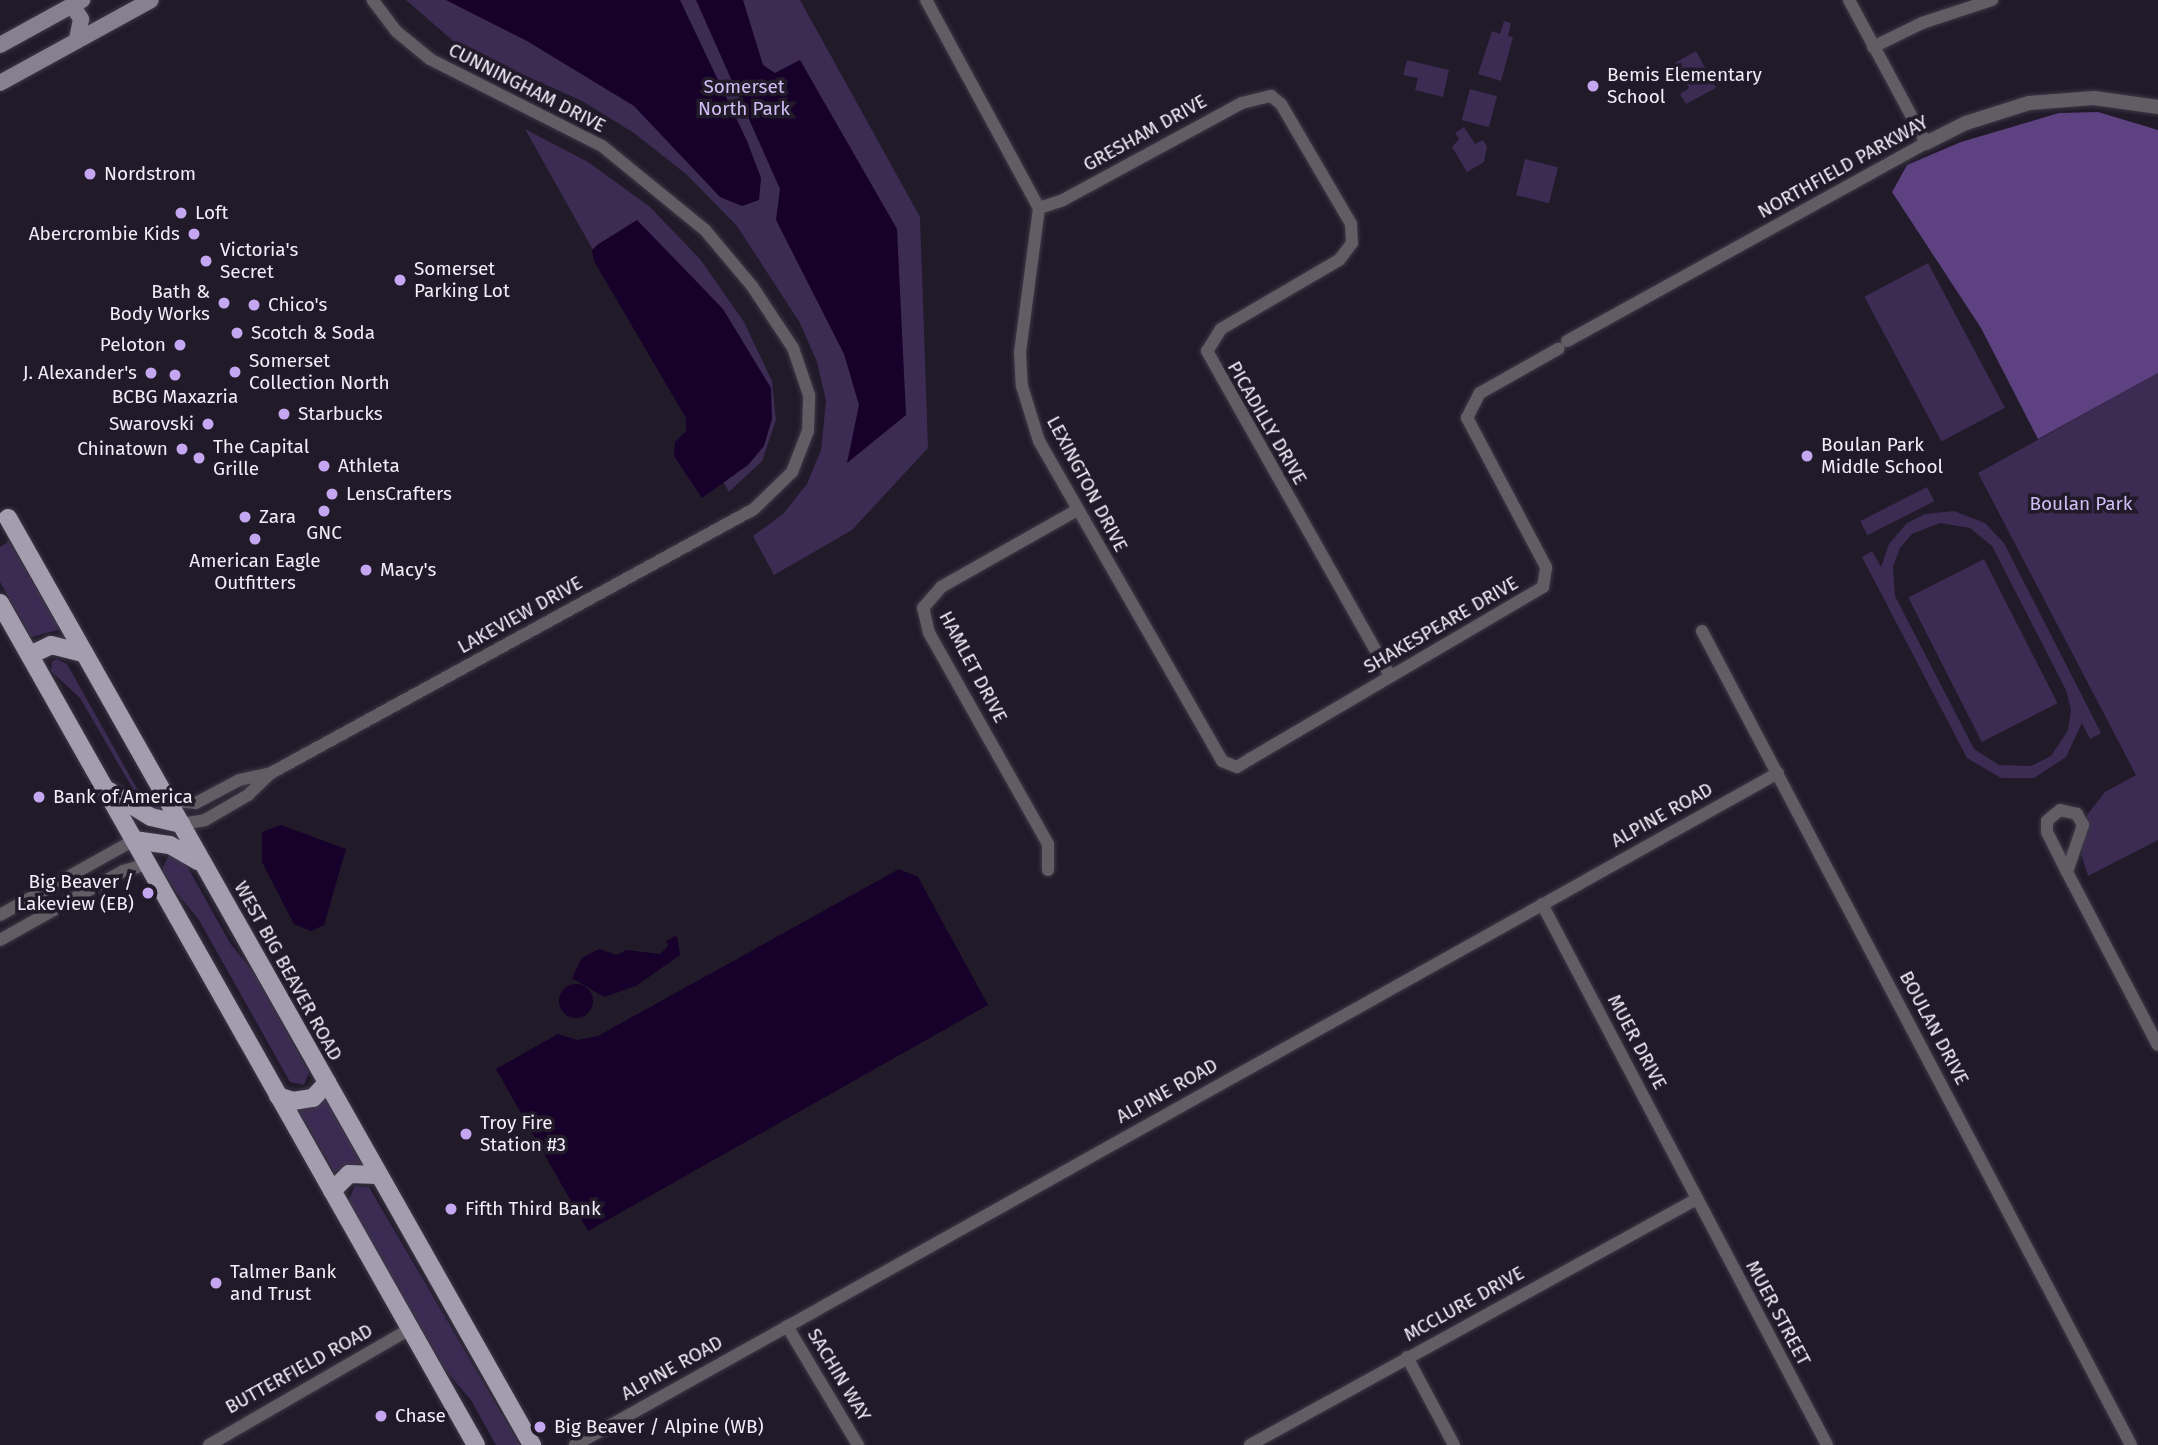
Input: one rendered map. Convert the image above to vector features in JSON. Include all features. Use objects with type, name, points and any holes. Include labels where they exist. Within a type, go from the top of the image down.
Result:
[{"type":"main road","points":[[0,83],[148,0]]},
{"type":"main road","points":[[0,45],[77,3],[82,25],[77,40]]},
{"type":"main road","name":"WEST BIG BEAVER ROAD","points":[[5,519],[84,653],[532,1445]]},
{"type":"main road","points":[[0,603],[476,1445]]},
{"type":"main road","points":[[30,655],[51,645],[84,653]]},
{"type":"main road","points":[[105,788],[151,817],[181,824]]},
{"type":"main road","points":[[134,840],[170,845],[204,865]]},
{"type":"main road","points":[[278,1096],[293,1101],[313,1098],[327,1083]]},
{"type":"main road","points":[[332,1191],[349,1174],[379,1175]]},
{"type":"street","name":"CUNNINGHAM DRIVE","points":[[373,0],[396,31],[429,60],[547,115],[618,157],[687,213],[737,267],[793,348],[809,395],[804,446],[783,484]]},
{"type":"street","points":[[926,0],[1040,208]]},
{"type":"street","points":[[1849,0],[1926,143]]},
{"type":"street","points":[[1873,47],[1931,19],[1992,0]]},
{"type":"street","name":"GRESHAM DRIVE","points":[[1040,208],[1063,200],[1242,103],[1271,96]]},
{"type":"street","name":"PICADILLY DRIVE","points":[[1271,96],[1286,111],[1351,224],[1352,243],[1339,260],[1221,329],[1208,351],[1390,676]]},
{"type":"street","name":"NORTHFIELD PARKWAY","points":[[1562,345],[1966,123],[2029,103],[2094,98],[2158,107]]},
{"type":"street","name":"LEXINGTON DRIVE","points":[[1040,208],[1021,328],[1022,386],[1039,441],[1210,744],[1222,761],[1237,767]]},
{"type":"street","name":"SHAKESPEARE DRIVE","points":[[1237,767],[1522,600],[1546,580],[1546,567],[1467,418],[1480,393],[1562,345]]},
{"type":"street","name":"LAKEVIEW DRIVE","points":[[181,824],[205,820],[248,795],[271,773],[740,517],[783,484]]},
{"type":"street","name":"HAMLET DRIVE","points":[[1048,870],[1048,844],[929,633],[923,608],[941,587],[1077,510]]},
{"type":"street","name":"BOULAN DRIVE","points":[[1702,631],[2131,1445]]},
{"type":"street","name":"LAKEVIEW DRIVE","points":[[167,800],[189,804],[239,780],[271,773]]},
{"type":"street","name":"ALPINE ROAD","points":[[575,1445],[1779,773]]},
{"type":"street","points":[[0,915],[134,840]]},
{"type":"street","points":[[0,940],[123,871],[148,864]]},
{"type":"street","points":[[2067,872],[2158,1045]]},
{"type":"street","name":"MUER DRIVE","points":[[1542,904],[1697,1199]]},
{"type":"street","name":"MCCLURE DRIVE","points":[[1250,1445],[1697,1199]]},
{"type":"street","name":"MUER STREET","points":[[1697,1199],[1827,1445]]},
{"type":"street","name":"SACHIN WAY","points":[[787,1326],[858,1445]]},
{"type":"street","name":"BUTTERFIELD ROAD","points":[[209,1445],[410,1329]]},
{"type":"street","points":[[1407,1357],[1454,1445]]},
{"type":"green space","name":"Somerset North Park","points":[[406,0],[800,0],[920,217],[928,448],[852,530],[774,575],[753,536],[783,514],[807,484],[821,450],[826,401],[817,362],[800,323],[737,226],[686,174],[634,133],[582,101],[459,46]]},
{"type":"green space","points":[[1504,21],[1511,23],[1508,36],[1513,37],[1501,81],[1478,74],[1492,31],[1500,34]]},
{"type":"green space","points":[[1696,51],[1716,88],[1686,104],[1680,94],[1689,88],[1675,63]]},
{"type":"green space","points":[[1407,60],[1449,70],[1443,97],[1415,90],[1418,78],[1403,75]]},
{"type":"green space","points":[[1470,89],[1497,96],[1489,127],[1462,120]]},
{"type":"green space","points":[[1464,127],[1475,144],[1483,140],[1487,146],[1484,162],[1467,172],[1452,147],[1459,139],[1455,133]]},
{"type":"green space","points":[[525,129],[588,162],[650,207],[700,259],[744,322],[772,381],[776,420],[762,461],[729,492]]},
{"type":"green space","points":[[1525,159],[1558,167],[1549,203],[1516,195]]},
{"type":"green space","points":[[1928,263],[2005,408],[1941,442],[1864,297]]},
{"type":"green space","name":"Boulan Park","points":[[2158,373],[2158,840],[2088,876],[2081,854],[2087,815],[2105,792],[2136,775],[1978,473]]},
{"type":"green space","points":[[1927,487],[1934,501],[1867,535],[1860,521]]},
{"type":"green space","points":[[1954,511],[1985,523],[2004,543],[2101,733],[2090,739],[2082,723],[2066,757],[2034,778],[2001,778],[1967,758],[1862,557],[1872,551],[1881,567],[1889,544],[1907,523],[1925,514]],"holes":[[[1940,523],[1970,528],[1992,546],[2066,690],[2071,710],[2068,730],[2051,756],[2031,766],[1999,765],[1974,749],[1895,596],[1893,567],[1900,548],[1912,534]]]},
{"type":"green space","points":[[9,541],[58,630],[31,637],[0,582],[0,547]]},
{"type":"green space","points":[[1984,559],[2058,703],[1982,742],[1908,598]]},
{"type":"green space","points":[[57,659],[67,664],[136,787],[160,807],[159,810],[137,796],[80,698],[51,671],[52,661]]},
{"type":"green space","points":[[169,855],[179,857],[187,866],[230,943],[254,973],[309,1072],[304,1085],[290,1082],[199,920],[175,891],[162,869]]},
{"type":"green space","points":[[326,1099],[361,1163],[334,1172],[299,1111]]},
{"type":"green space","points":[[355,1186],[369,1187],[520,1445],[496,1445],[471,1400],[446,1371],[348,1201]]},
{"type":"shaded area","points":[[446,0],[680,0],[747,141],[761,178],[759,200],[742,206],[720,197],[634,106],[527,41]]},
{"type":"shaded area","points":[[696,0],[743,0],[763,65],[775,73],[800,60],[897,229],[906,415],[847,463],[859,405],[844,354],[776,220],[780,189]]},
{"type":"shaded area","points":[[2098,112],[2158,130],[2158,373],[2038,439],[1981,328],[1892,192],[1907,165],[1961,142],[2059,113]]},
{"type":"shaded area","points":[[637,220],[723,309],[771,388],[772,419],[764,446],[748,465],[702,498],[674,456],[675,442],[686,431],[686,418],[594,261],[592,250],[597,245]]},
{"type":"shaded area","points":[[281,825],[346,849],[324,925],[311,931],[294,924],[262,862],[262,832]]},
{"type":"shaded area","points":[[899,869],[918,877],[988,1005],[588,1231],[496,1069],[558,1034],[577,1040],[598,1036]]},
{"type":"shaded area","points":[[677,935],[680,955],[636,986],[604,997],[572,978],[582,958],[599,949],[617,955],[626,950],[660,954],[668,946],[666,941]]},
{"type":"shaded area","points":[[576,984],[588,989],[593,1001],[588,1013],[576,1018],[564,1013],[559,1001],[564,989]]},
{"type":"place","name":"Bemis Elementary School","points":[[1593,86]]},
{"type":"place","name":"Nordstrom","points":[[90,174]]},
{"type":"place","name":"Loft","points":[[181,213]]},
{"type":"place","name":"Abercrombie Kids","points":[[194,234]]},
{"type":"place","name":"Victoria's Secret","points":[[206,261]]},
{"type":"place","name":"Somerset Parking Lot","points":[[400,280]]},
{"type":"place","name":"Bath & Body Works","points":[[224,303]]},
{"type":"place","name":"Chico's","points":[[254,305]]},
{"type":"place","name":"Scotch & Soda","points":[[237,333]]},
{"type":"place","name":"Peloton","points":[[180,345]]},
{"type":"place","name":"Somerset Collection North","points":[[235,372]]},
{"type":"place","name":"J. Alexander's","points":[[151,373]]},
{"type":"place","name":"BCBG Maxazria","points":[[175,375]]},
{"type":"place","name":"Starbucks","points":[[284,414]]},
{"type":"place","name":"Swarovski","points":[[208,424]]},
{"type":"place","name":"Chinatown","points":[[182,449]]},
{"type":"place","name":"Boulan Park Middle School","points":[[1807,456]]},
{"type":"place","name":"The Capital Grille","points":[[199,458]]},
{"type":"place","name":"Athleta","points":[[324,466]]},
{"type":"place","name":"LensCrafters","points":[[332,494]]},
{"type":"place","name":"GNC","points":[[324,511]]},
{"type":"place","name":"Zara","points":[[245,517]]},
{"type":"place","name":"American Eagle Outfitters","points":[[255,539]]},
{"type":"place","name":"Macy's","points":[[366,570]]},
{"type":"place","name":"Bank of America","points":[[39,797]]},
{"type":"place","name":"Big Beaver / Lakeview (EB)","points":[[148,893]]},
{"type":"place","name":"Troy Fire Station #3","points":[[466,1134]]},
{"type":"place","name":"Fifth Third Bank","points":[[451,1209]]},
{"type":"place","name":"Talmer Bank and Trust","points":[[216,1283]]},
{"type":"place","name":"Chase","points":[[381,1416]]},
{"type":"place","name":"Big Beaver / Alpine (WB)","points":[[540,1427]]}]
